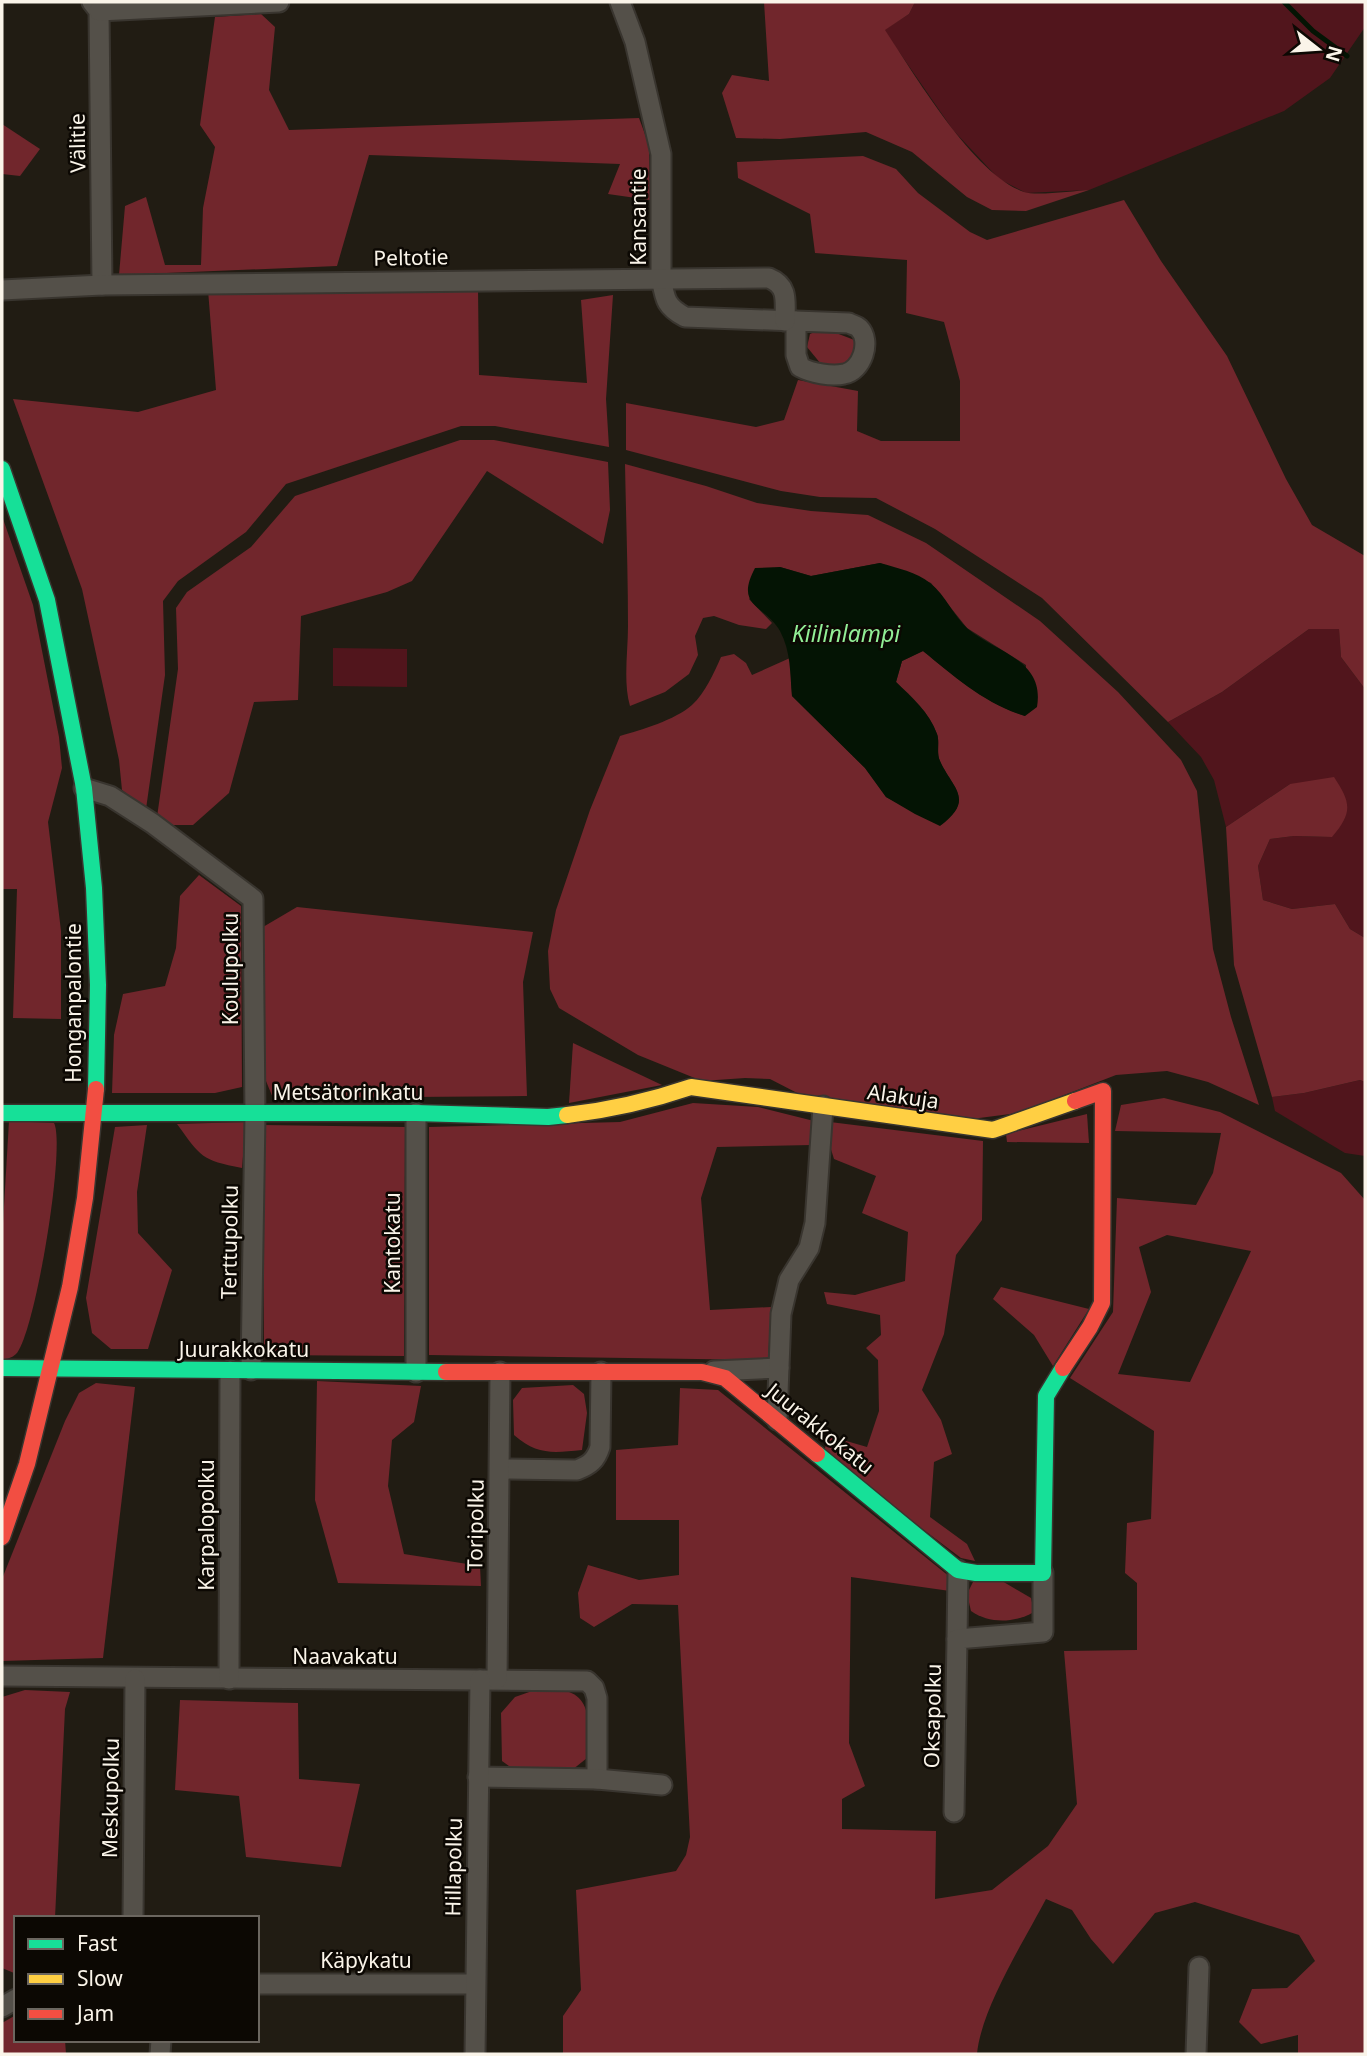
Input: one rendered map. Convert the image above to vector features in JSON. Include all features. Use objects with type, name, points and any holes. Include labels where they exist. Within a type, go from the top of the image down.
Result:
[{"type":"street","points":[[96,6],[279,2]]},
{"type":"street","name":"Kansantie","points":[[620,2],[635,42],[661,154],[662,277],[664,295],[670,309],[685,317],[790,321]]},
{"type":"street","name":"Välitie","points":[[96,6],[102,285]]},
{"type":"street","name":"Peltotie","points":[[2,290],[102,285],[662,277],[769,278],[783,287],[790,321]]},
{"type":"street","name":"Honganpalontie","points":[[2,468],[47,600],[84,788],[94,888],[98,985],[95,1113],[71,1287],[27,1464],[2,1537]]},
{"type":"street","name":"Koulupolku","points":[[84,788],[110,796],[142,817],[253,899],[255,1115]]},
{"type":"street","name":"Metsätorinkatu","points":[[2,1113],[562,1115],[602,1111],[655,1099],[691,1087]]},
{"type":"street","name":"Alakuja","points":[[691,1087],[993,1130],[1103,1091],[1102,1303],[1096,1320],[1054,1377],[1046,1396],[1043,1573]]},
{"type":"street","points":[[776,1420],[781,1314],[789,1280],[809,1248],[815,1223],[823,1106]]},
{"type":"street","name":"Kantokatu","points":[[416,1113],[416,1372]]},
{"type":"street","name":"Terttupolku","points":[[251,1370],[255,1115]]},
{"type":"street","name":"Juurakkokatu","points":[[2,1367],[230,1371],[702,1372],[725,1378],[958,1570]]},
{"type":"street","points":[[702,1372],[779,1368]]},
{"type":"street","name":"Karpalopolku","points":[[229,1679],[230,1371]]},
{"type":"street","name":"Toripolku","points":[[488,1679],[500,1469],[500,1372]]},
{"type":"street","points":[[500,1469],[577,1470],[589,1465],[597,1456],[600,1447],[601,1372]]},
{"type":"street","points":[[957,1639],[958,1570],[976,1573],[1043,1573]]},
{"type":"street","name":"Oksapolku","points":[[954,1812],[957,1639],[1042,1632],[1043,1573]]},
{"type":"street","name":"Naavakatu","points":[[2,1676],[587,1681],[594,1688],[597,1698],[597,1779]]},
{"type":"street","name":"Meskupolku","points":[[133,1916],[135,1679]]},
{"type":"street","name":"Hillapolku","points":[[475,2054],[478,1777],[488,1679]]},
{"type":"street","points":[[478,1777],[597,1779],[662,1785]]},
{"type":"street","points":[[1196,2054],[1199,1967]]},
{"type":"street","name":"Käpykatu","points":[[259,1983],[475,1984]]},
{"type":"shaded area","points":[[764,2],[915,2],[909,14],[885,30],[966,145],[1005,182],[1024,192],[1089,190],[1026,211],[992,210],[967,197],[912,152],[866,132],[780,139],[736,138],[722,93],[732,75],[769,81]]},
{"type":"shaded area","points":[[915,2],[1365,2],[1365,27],[1330,78],[1284,111],[1089,190],[1026,193],[999,179],[953,130],[884,30],[909,14]]},
{"type":"shaded area","points":[[261,14],[275,27],[269,90],[289,130],[639,118],[649,145],[650,200],[608,194],[620,164],[369,155],[337,266],[119,275],[125,206],[146,197],[165,265],[201,265],[203,208],[215,147],[200,125],[215,17]]},
{"type":"shaded area","points":[[2,124],[40,149],[20,176],[2,174]]},
{"type":"shaded area","points":[[863,156],[896,169],[918,193],[970,232],[987,240],[1124,200],[1161,261],[1227,356],[1286,479],[1312,525],[1365,556],[1365,689],[1341,657],[1339,629],[1309,629],[1222,692],[1168,722],[1042,598],[935,529],[876,498],[820,497],[781,491],[626,450],[626,403],[756,427],[784,420],[798,380],[858,391],[857,431],[881,441],[960,441],[960,381],[944,322],[906,313],[907,260],[815,253],[810,214],[738,178],[737,162]]},
{"type":"shaded area","points":[[478,288],[479,375],[587,383],[581,300],[613,295],[606,399],[609,447],[495,426],[461,426],[286,484],[246,532],[178,581],[163,601],[165,675],[146,809],[122,790],[119,760],[82,589],[13,399],[138,412],[216,390],[208,290]]},
{"type":"shaded area","points":[[823,328],[857,341],[855,358],[845,369],[821,364],[807,347],[810,334]]},
{"type":"shaded area","points":[[460,440],[494,440],[608,462],[610,510],[603,544],[487,471],[412,581],[387,592],[301,616],[298,700],[254,702],[229,793],[193,825],[173,825],[157,817],[178,669],[176,608],[187,592],[251,547],[295,496]]},
{"type":"shaded area","points":[[625,464],[757,503],[811,511],[868,515],[926,543],[1040,621],[1118,692],[1181,760],[1197,791],[1213,949],[1259,1105],[1208,1082],[1167,1071],[1116,1075],[1018,1113],[956,1121],[803,1096],[770,1079],[702,1081],[638,1055],[559,1008],[550,989],[548,951],[556,910],[590,810],[620,736],[667,720],[692,705],[705,689],[721,657],[734,654],[746,663],[752,675],[790,658],[792,696],[865,768],[886,797],[940,825],[957,808],[958,793],[939,758],[938,737],[934,726],[920,705],[896,682],[902,661],[923,651],[984,697],[1025,716],[1026,665],[967,628],[931,583],[880,563],[811,576],[780,567],[749,599],[772,623],[766,629],[739,625],[714,616],[703,618],[695,636],[698,655],[689,674],[665,692],[630,706],[626,677],[628,606]]},
{"type":"shaded area","points":[[2,516],[33,605],[59,737],[62,768],[48,822],[61,931],[61,1019],[13,1018],[17,889],[2,889]]},
{"type":"shaded area","points":[[1339,628],[1341,657],[1365,689],[1365,938],[1350,929],[1335,904],[1292,909],[1263,900],[1258,866],[1270,839],[1294,836],[1332,837],[1290,784],[1226,827],[1214,780],[1201,757],[1168,722],[1222,692],[1309,629]]},
{"type":"shaded area","points":[[333,648],[407,649],[407,687],[333,686]]},
{"type":"shaded area","points":[[1334,777],[1344,794],[1347,807],[1344,821],[1332,837],[1294,836],[1270,839],[1258,866],[1263,900],[1292,909],[1335,904],[1350,929],[1365,938],[1365,1082],[1360,1080],[1304,1093],[1272,1097],[1234,965],[1226,827],[1290,784]]},
{"type":"shaded area","points":[[199,875],[241,906],[242,1087],[215,1093],[112,1093],[114,1035],[123,994],[165,986],[176,948],[180,896]]},
{"type":"shaded area","points":[[297,907],[533,932],[523,982],[527,1096],[273,1098],[261,1069],[263,927]]},
{"type":"shaded area","points":[[573,1043],[662,1085],[569,1103]]},
{"type":"shaded area","points":[[1360,1080],[1365,1082],[1365,1156],[1345,1153],[1275,1111],[1272,1097],[1304,1093]]},
{"type":"shaded area","points":[[1164,1098],[1220,1112],[1341,1173],[1365,1200],[1365,2054],[1298,2054],[1298,2035],[1261,2044],[1239,2022],[1252,1989],[1287,1988],[1315,1961],[1299,1935],[1195,1902],[1155,1913],[1113,1964],[1091,1939],[1072,1910],[1046,1899],[995,1996],[980,2036],[977,2054],[563,2054],[563,2016],[581,1990],[576,1890],[676,1871],[686,1855],[690,1837],[678,1605],[632,1604],[594,1627],[580,1618],[578,1593],[588,1565],[639,1580],[679,1575],[679,1520],[616,1520],[616,1450],[678,1445],[680,1388],[718,1390],[950,1577],[950,1591],[851,1577],[849,1743],[865,1786],[842,1799],[842,1829],[936,1831],[935,1899],[992,1890],[1048,1846],[1077,1804],[1064,1651],[1137,1650],[1137,1583],[1125,1573],[1127,1523],[1151,1519],[1154,1431],[1070,1378],[1113,1312],[1117,1198],[1196,1205],[1213,1173],[1221,1133],[1115,1131],[1121,1105]],"holes":[[[1167,1235],[1251,1251],[1190,1382],[1118,1374],[1151,1292],[1139,1247]]]},
{"type":"shaded area","points":[[693,1103],[758,1107],[818,1122],[812,1145],[717,1147],[701,1198],[710,1310],[771,1307],[768,1360],[429,1355],[429,1127],[620,1122]]},
{"type":"shaded area","points":[[1087,1114],[1089,1143],[1007,1142],[1006,1134]]},
{"type":"shaded area","points":[[9,1121],[54,1123],[57,1139],[47,1240],[32,1313],[16,1354],[2,1359],[2,1240]]},
{"type":"shaded area","points":[[246,1122],[242,1168],[203,1155],[177,1124]]},
{"type":"shaded area","points":[[830,1122],[983,1141],[982,1220],[956,1255],[944,1334],[922,1390],[941,1420],[952,1454],[934,1462],[930,1517],[967,1544],[975,1561],[961,1558],[823,1454],[829,1436],[867,1447],[879,1411],[878,1360],[866,1348],[881,1335],[880,1315],[827,1304],[824,1292],[855,1295],[905,1281],[908,1232],[862,1213],[876,1176],[834,1159],[830,1146]]},
{"type":"shaded area","points":[[147,1125],[137,1192],[138,1233],[172,1270],[148,1349],[111,1349],[92,1333],[86,1298],[115,1127]]},
{"type":"shaded area","points":[[263,1125],[405,1127],[404,1356],[264,1355]]},
{"type":"shaded area","points":[[1001,1287],[1089,1309],[1053,1366],[1034,1335],[993,1299]]},
{"type":"shaded area","points":[[317,1381],[421,1386],[414,1422],[392,1440],[388,1486],[404,1554],[480,1566],[481,1586],[338,1583],[315,1500]]},
{"type":"shaded area","points":[[96,1383],[135,1387],[103,1658],[2,1661],[2,1579],[65,1421],[79,1393]]},
{"type":"shaded area","points":[[573,1385],[584,1394],[587,1413],[582,1450],[545,1451],[522,1442],[514,1435],[513,1400],[522,1388]]},
{"type":"shaded area","points":[[1002,1581],[1031,1598],[1034,1612],[1010,1620],[994,1620],[971,1611],[967,1594],[973,1582]]},
{"type":"shaded area","points":[[25,1690],[70,1692],[65,1709],[55,1916],[14,1916],[14,1973],[2,1968],[2,1697]]},
{"type":"shaded area","points":[[535,1690],[569,1692],[583,1703],[589,1730],[587,1758],[572,1770],[516,1771],[502,1761],[501,1713],[515,1697]]},
{"type":"shaded area","points":[[180,1700],[298,1703],[299,1779],[360,1784],[341,1867],[246,1857],[239,1796],[175,1790]]},
{"type":"shaded area","points":[[14,2016],[14,2042],[65,2042],[66,2054],[2,2054],[2,2023]]},
{"type":"water","name":"Kiilinlampi","points":[[880,563],[913,573],[930,583],[941,593],[968,629],[1026,668],[1034,678],[1037,691],[1037,707],[1025,716],[984,697],[923,651],[902,661],[896,682],[920,706],[934,726],[938,737],[939,758],[958,794],[957,808],[940,826],[886,797],[865,768],[792,696],[784,639],[774,622],[754,604],[748,591],[755,568],[780,567],[811,576]]},
{"type":"waterway","points":[[1284,2],[1313,31],[1347,56]]},
{"type":"traffic: fast","points":[[2,469],[47,600],[84,788],[94,888],[98,985],[96,1089]]},
{"type":"traffic: fast","points":[[2,1113],[567,1115]]},
{"type":"traffic: fast","points":[[2,1368],[446,1372]]},
{"type":"traffic: fast","points":[[817,1454],[958,1570],[976,1573],[1043,1573],[1046,1396],[1063,1368]]},
{"type":"traffic: slow","points":[[567,1115],[630,1104],[691,1087],[993,1130],[1075,1101]]},
{"type":"traffic: jam","points":[[2,1537],[27,1464],[70,1287],[85,1198],[96,1089]]},
{"type":"traffic: jam","points":[[1063,1368],[1102,1303],[1103,1091],[1075,1101]]},
{"type":"traffic: jam","points":[[446,1372],[702,1372],[725,1378],[817,1454]]}]
